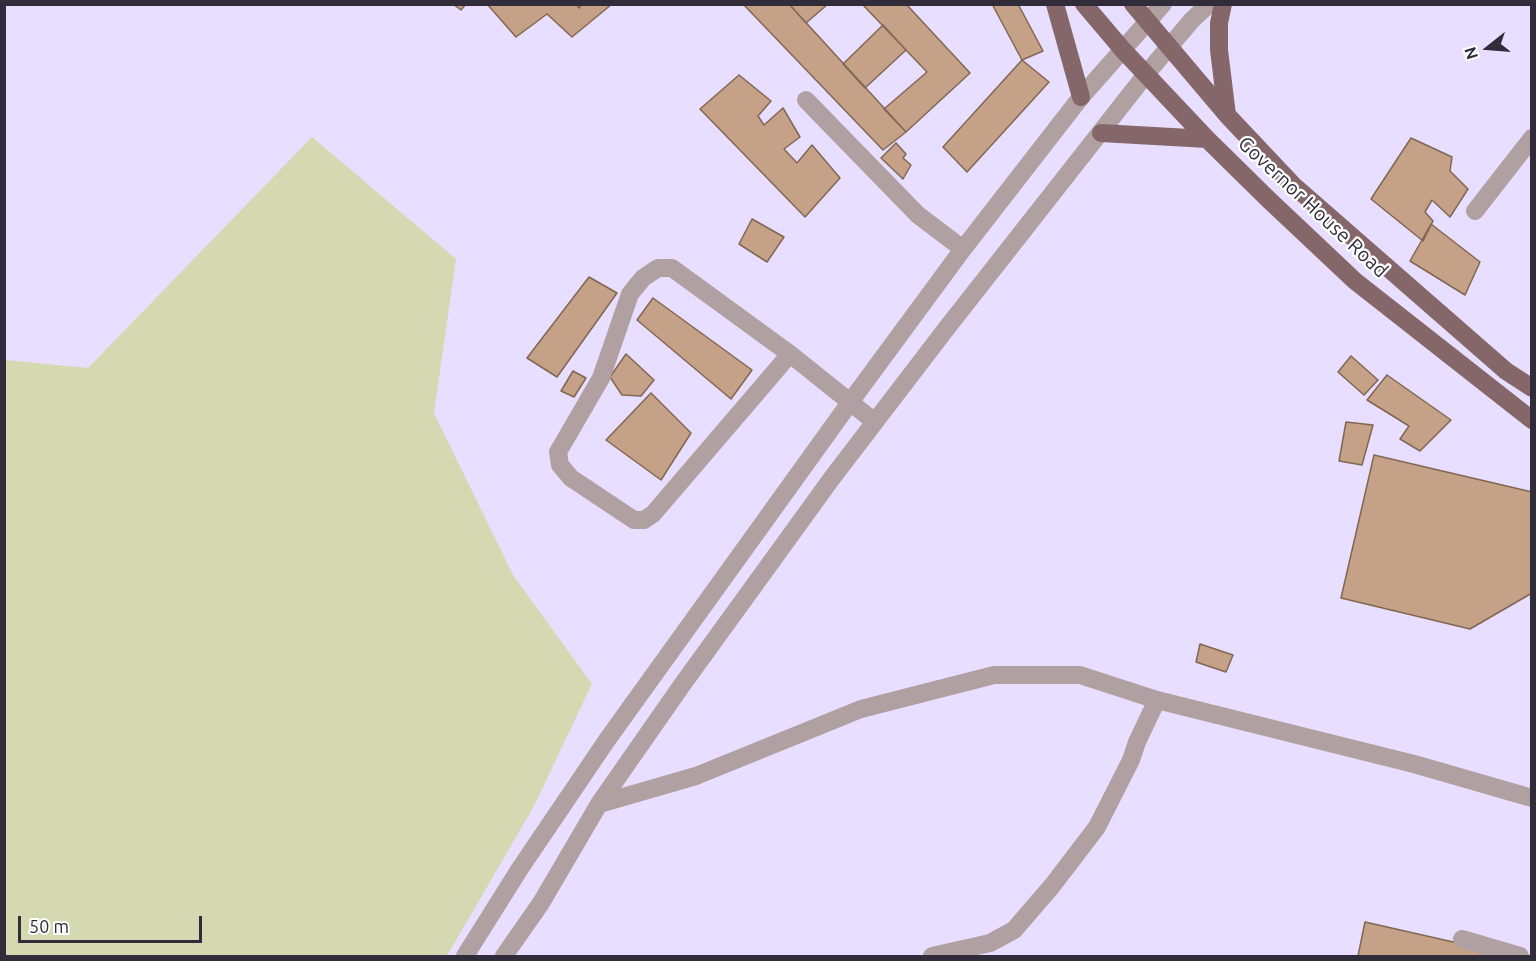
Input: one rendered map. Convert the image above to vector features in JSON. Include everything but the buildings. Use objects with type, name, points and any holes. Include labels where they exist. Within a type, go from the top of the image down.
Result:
[{"type":"main road","points":[[1055,4],[1081,97]]},
{"type":"main road","name":"Governor House Road","points":[[1084,4],[1123,50],[1207,139],[1355,281],[1532,420]]},
{"type":"main road","name":"Governor House Road","points":[[1133,4],[1227,115],[1293,185],[1506,371],[1532,388]]},
{"type":"main road","points":[[1223,4],[1219,23],[1227,115]]},
{"type":"main road","points":[[1101,133],[1207,139]]},
{"type":"street","points":[[465,957],[519,870],[607,740],[851,401],[963,249],[1081,97],[1163,4]]},
{"type":"street","points":[[504,957],[541,903],[599,804],[689,675],[875,422],[1147,73],[1192,20],[1209,4]]},
{"type":"street","points":[[806,100],[918,215],[963,249]]},
{"type":"street","points":[[1475,211],[1532,138]]},
{"type":"street","points":[[790,354],[653,514],[644,520],[634,520],[571,478],[560,465],[558,452],[601,378],[630,294],[643,278],[658,268],[672,268],[790,354],[875,422]]},
{"type":"street","points":[[599,804],[696,776],[861,709],[994,675],[1080,675],[1157,700],[1402,761],[1532,798]]},
{"type":"street","points":[[932,957],[990,943],[1014,930],[1052,886],[1096,827],[1131,760],[1157,700]]},
{"type":"street","points":[[1462,939],[1520,957]]},
{"type":"green space","points":[[312,137],[456,259],[434,413],[513,575],[592,684],[534,806],[447,956],[5,956],[5,360],[88,368]]}]
